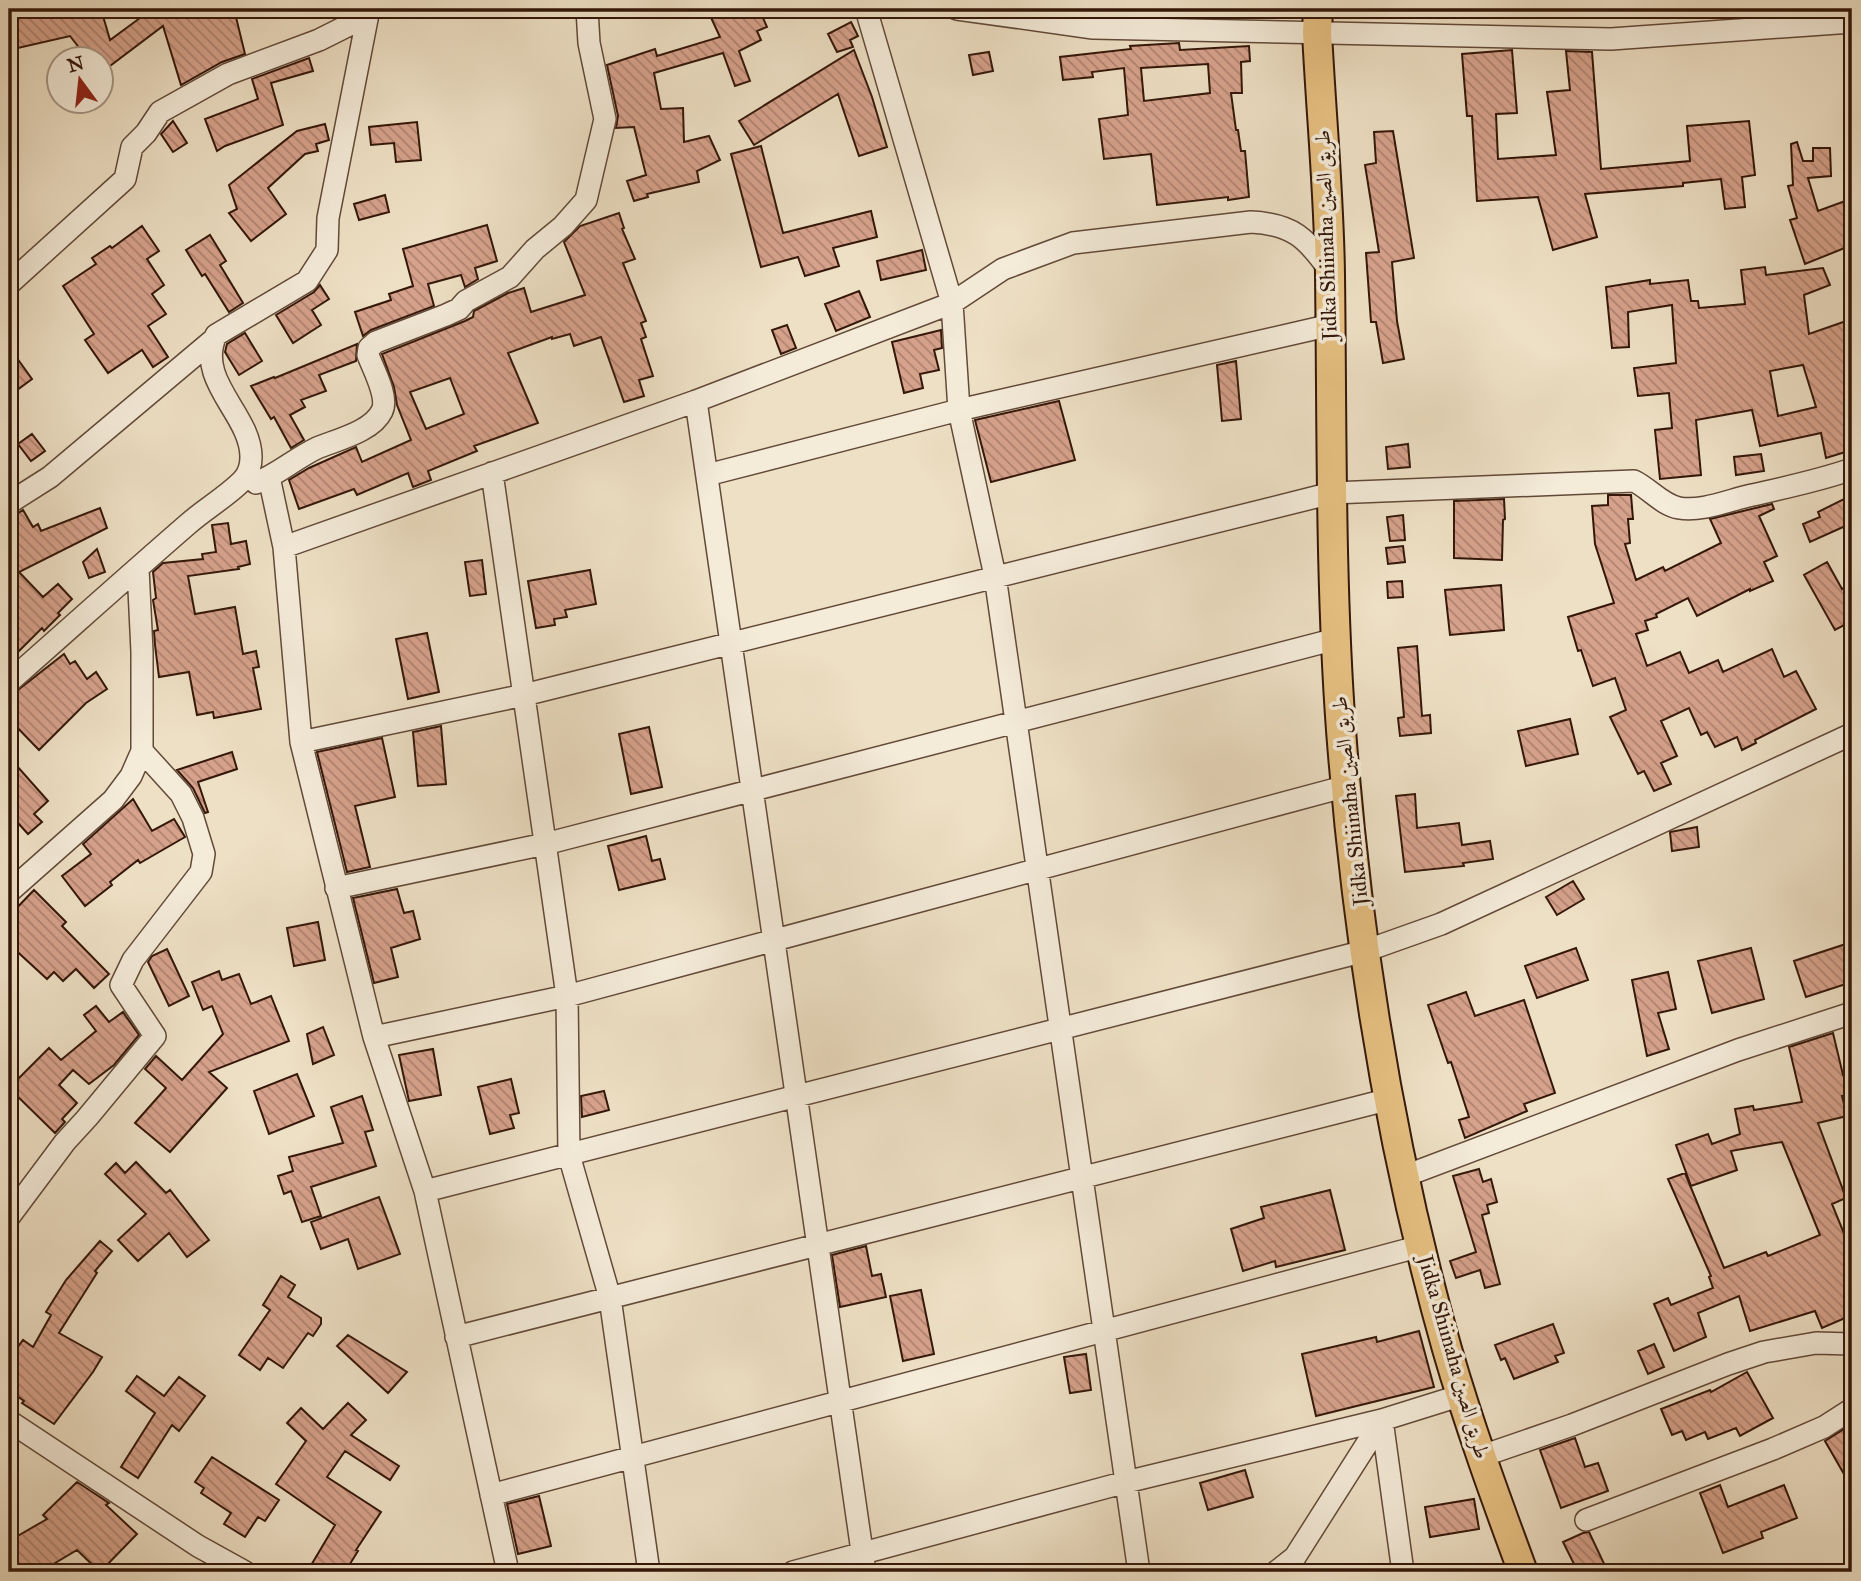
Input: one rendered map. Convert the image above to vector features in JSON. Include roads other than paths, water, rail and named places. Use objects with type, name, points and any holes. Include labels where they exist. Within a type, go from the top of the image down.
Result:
[{"type":"main road","name":"Jidka Shiinaha طريق الصين","points":[[1317,20],[1330,271],[1336,639],[1347,786],[1365,951],[1378,1043],[1421,1246],[1448,1351],[1523,1572]]},
{"type":"street","points":[[219,499],[269,477],[316,449],[353,434],[375,420],[383,410],[383,397],[368,355],[369,348],[376,342],[458,309],[466,301],[510,277],[586,200],[606,119],[589,43],[587,9]]},
{"type":"street","points":[[866,9],[952,303],[959,410],[995,576],[1139,1572]]},
{"type":"street","points":[[957,9],[1093,28],[1317,20],[1611,39],[1852,22]]},
{"type":"street","points":[[9,284],[125,179],[132,147],[146,133],[160,112],[228,74],[319,40],[368,13]]},
{"type":"street","points":[[9,503],[50,477],[216,335],[307,281],[315,272],[327,250],[328,218],[368,13]]},
{"type":"street","points":[[284,547],[696,401],[952,303],[1003,269],[1073,243],[1251,222],[1272,223],[1296,232],[1315,250],[1330,271]]},
{"type":"street","points":[[707,475],[959,410],[1331,326]]},
{"type":"street","points":[[9,682],[243,480],[250,470],[250,445],[219,386],[211,364],[213,340]]},
{"type":"street","points":[[696,401],[864,1563]]},
{"type":"street","points":[[302,742],[524,695],[1332,492],[1634,481],[1647,487],[1666,504],[1681,509],[1709,506],[1793,487],[1852,468]]},
{"type":"street","points":[[492,473],[567,996],[569,1155],[610,1298],[649,1572]]},
{"type":"street","points":[[269,477],[284,547],[302,742],[374,1037],[425,1191],[508,1572]]},
{"type":"street","points":[[9,892],[113,800],[131,776],[142,751],[142,652],[138,568]]},
{"type":"street","points":[[336,888],[545,844],[1336,639]]},
{"type":"street","points":[[425,1191],[1365,951],[1441,924],[1852,734]]},
{"type":"street","points":[[9,1217],[65,1142],[155,1036],[121,985],[133,960],[201,872],[204,854],[193,818],[181,794],[142,751]]},
{"type":"street","points":[[374,1037],[567,996],[1347,786]]},
{"type":"street","points":[[1405,1176],[1738,1051],[1852,1013]]},
{"type":"street","points":[[456,1337],[1390,1099]]},
{"type":"street","points":[[491,1495],[1421,1246]]},
{"type":"street","points":[[1482,1456],[1764,1352],[1816,1343],[1852,1343]]},
{"type":"street","points":[[793,1572],[864,1563],[1126,1482],[1382,1420],[1462,1395]]},
{"type":"street","points":[[1587,1520],[1824,1427],[1852,1409]]},
{"type":"street","points":[[1276,1572],[1295,1557],[1382,1420]]},
{"type":"street","points":[[1382,1420],[1403,1572]]},
{"type":"street","points":[[9,1421],[236,1571]]}]
